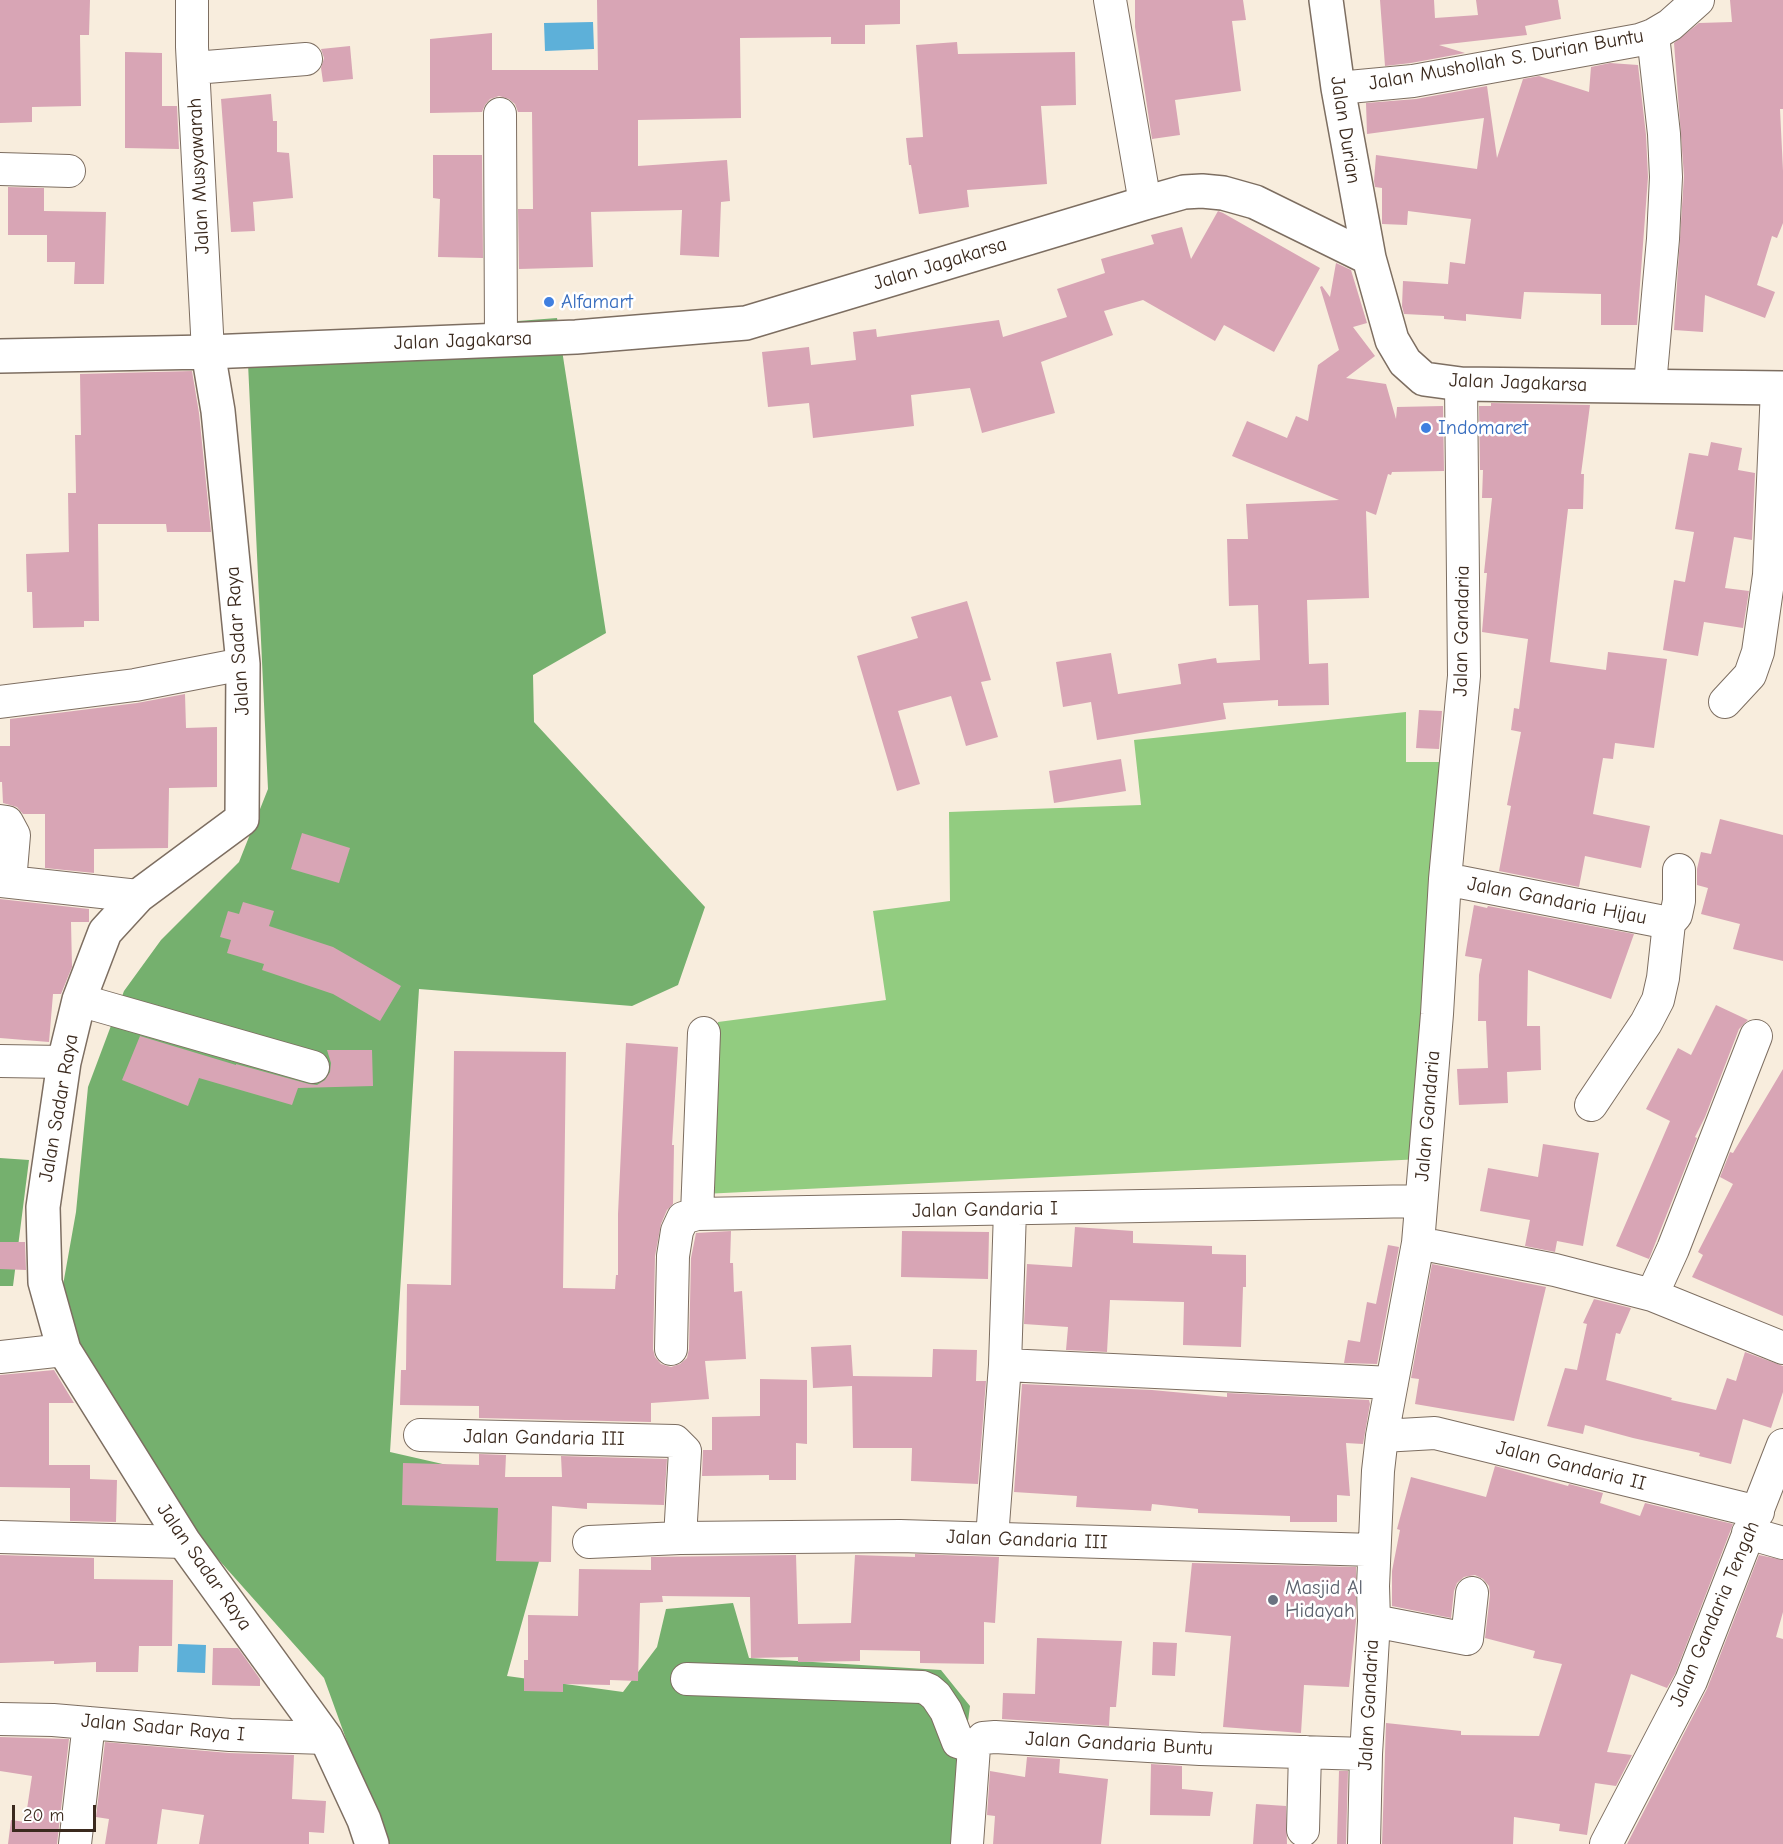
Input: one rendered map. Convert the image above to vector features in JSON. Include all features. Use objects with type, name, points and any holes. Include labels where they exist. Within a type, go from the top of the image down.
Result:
[{"type":"main road","name":"Jalan Durian","points":[[1326,0],[1338,88],[1369,258]]},
{"type":"main road","name":"Jalan Jagakarsa","points":[[0,356],[208,352],[576,337],[746,323],[1184,192],[1223,193],[1255,202],[1369,258],[1392,340],[1405,362],[1424,378],[1461,384],[1780,388]]},
{"type":"main road","name":"Jalan Sadar Raya","points":[[208,352],[218,411],[243,664],[243,819],[128,895],[105,932],[79,1000],[64,1062],[42,1207],[45,1282],[64,1350],[184,1542],[326,1738],[364,1820],[372,1844]]},
{"type":"street","name":"Jalan Musyawarah","points":[[192,0],[208,352]]},
{"type":"street","points":[[1110,0],[1145,203]]},
{"type":"street","name":"Jalan Mushollah S. Durian Buntu","points":[[1338,88],[1413,81],[1639,40],[1670,25],[1698,0]]},
{"type":"street","points":[[1650,386],[1666,177],[1664,134],[1653,35]]},
{"type":"street","points":[[194,68],[306,59]]},
{"type":"street","points":[[500,114],[501,339]]},
{"type":"street","points":[[0,169],[69,171]]},
{"type":"street","name":"Jalan Gandaria","points":[[1364,1844],[1366,1754],[1374,1621],[1374,1550],[1382,1436],[1418,1243],[1437,1014],[1445,879],[1464,676],[1461,384]]},
{"type":"street","points":[[1725,702],[1750,675],[1758,652],[1769,575],[1780,388]]},
{"type":"street","points":[[0,702],[135,685],[243,664]]},
{"type":"street","points":[[0,821],[7,822],[14,835],[5,881],[128,895]]},
{"type":"street","name":"Jalan Gandaria Hijau","points":[[1591,1105],[1646,1023],[1658,1000],[1664,978],[1669,923],[1676,915],[1679,901],[1679,870]]},
{"type":"street","name":"Jalan Gandaria Hijau","points":[[1445,879],[1669,923]]},
{"type":"street","points":[[91,931],[128,895]]},
{"type":"street","points":[[79,1000],[313,1067]]},
{"type":"street","points":[[671,1349],[673,1256],[677,1231],[683,1218],[697,1214],[704,1033]]},
{"type":"street","points":[[1652,1295],[1673,1249],[1756,1036]]},
{"type":"street","points":[[0,1062],[64,1062]]},
{"type":"street","name":"Jalan Gandaria I","points":[[697,1214],[1421,1201]]},
{"type":"street","points":[[992,1538],[1005,1365],[1010,1210]]},
{"type":"street","points":[[1418,1243],[1555,1270],[1652,1295],[1783,1348]]},
{"type":"street","points":[[0,1357],[64,1350]]},
{"type":"street","points":[[1005,1365],[1392,1383]]},
{"type":"street","name":"Jalan Gandaria II","points":[[1382,1436],[1435,1433],[1753,1523],[1783,1543]]},
{"type":"street","name":"Jalan Gandaria III","points":[[420,1435],[675,1441],[685,1451],[680,1538]]},
{"type":"street","name":"Jalan Gandaria Tengah","points":[[1606,1844],[1691,1681],[1783,1445]]},
{"type":"street","name":"Jalan Gandaria III","points":[[590,1542],[680,1538],[900,1536],[1374,1550]]},
{"type":"street","points":[[0,1537],[184,1542]]},
{"type":"street","points":[[1374,1621],[1467,1639],[1472,1593]]},
{"type":"street","points":[[687,1679],[922,1687],[929,1690],[946,1711],[958,1742],[974,1747],[967,1844]]},
{"type":"street","name":"Jalan Sadar Raya I","points":[[0,1719],[52,1719],[230,1735],[326,1738]]},
{"type":"street","points":[[75,1844],[89,1723]]},
{"type":"street","name":"Jalan Gandaria Buntu","points":[[974,1747],[983,1738],[994,1737],[1200,1749],[1366,1754]]},
{"type":"street","points":[[1303,1830],[1305,1752]]},
{"type":"green space","points":[[557,318],[606,633],[533,675],[534,722],[705,907],[678,985],[632,1006],[419,989],[390,1452],[504,1478],[545,1540],[507,1676],[623,1692],[657,1647],[666,1609],[733,1603],[749,1658],[941,1670],[970,1706],[952,1844],[384,1844],[324,1678],[202,1541],[106,1404],[60,1302],[76,1212],[88,1087],[124,991],[161,940],[239,862],[268,789],[247,342]]},
{"type":"green space","points":[[1406,712],[1406,762],[1441,762],[1422,1159],[703,1194],[718,1022],[886,1000],[873,911],[950,901],[949,812],[1141,805],[1134,740]]},
{"type":"green space","points":[[0,1158],[29,1160],[13,1286],[0,1286]]},
{"type":"water","points":[[593,22],[594,49],[545,51],[544,23]]},
{"type":"water","points":[[178,1644],[206,1645],[205,1673],[177,1672]]},
{"type":"building","points":[[0,0],[90,0],[89,35],[80,35],[81,106],[32,107],[32,122],[0,123]]},
{"type":"building","points":[[597,0],[900,0],[900,24],[865,25],[865,44],[831,44],[831,37],[740,38],[741,118],[638,120],[638,166],[727,160],[730,201],[721,202],[719,257],[680,255],[682,210],[591,212],[593,267],[519,269],[518,209],[533,209],[532,112],[518,112],[515,104],[499,96],[490,99],[482,112],[430,113],[430,39],[492,33],[492,70],[598,70]]},
{"type":"building","points":[[1135,0],[1243,0],[1246,20],[1232,21],[1241,91],[1175,100],[1180,135],[1152,139],[1135,27]]},
{"type":"building","points":[[1380,0],[1434,0],[1435,18],[1478,15],[1476,0],[1558,0],[1561,19],[1525,26],[1527,35],[1439,45],[1465,53],[1385,66]]},
{"type":"building","points":[[1730,0],[1783,0],[1783,109],[1780,109],[1783,223],[1777,238],[1772,236],[1757,285],[1775,292],[1765,318],[1705,295],[1703,332],[1674,330],[1684,176],[1674,43],[1699,23],[1732,22]]},
{"type":"building","points":[[957,42],[958,54],[1075,52],[1076,105],[1041,106],[1047,184],[967,190],[969,207],[919,214],[906,138],[923,137],[916,45]]},
{"type":"building","points":[[350,46],[353,79],[323,82],[321,68],[324,58],[321,49]]},
{"type":"building","points":[[125,52],[162,53],[162,106],[177,106],[179,149],[125,148]]},
{"type":"building","points":[[1610,63],[1638,65],[1646,135],[1648,177],[1637,325],[1601,325],[1601,294],[1524,292],[1521,319],[1466,314],[1466,321],[1444,319],[1444,316],[1404,314],[1403,281],[1448,284],[1450,262],[1465,264],[1471,219],[1408,211],[1407,225],[1382,224],[1382,188],[1375,187],[1374,181],[1376,155],[1477,169],[1484,118],[1367,134],[1366,103],[1416,99],[1487,86],[1497,158],[1523,79],[1539,76],[1589,92],[1591,67]]},
{"type":"building","points":[[271,94],[273,121],[277,121],[277,152],[289,153],[293,198],[253,202],[255,231],[231,232],[221,99]]},
{"type":"building","points":[[433,155],[482,155],[483,258],[438,257],[440,199],[433,198]]},
{"type":"building","points":[[8,187],[44,188],[44,211],[106,212],[104,284],[74,284],[75,262],[47,262],[47,235],[8,235]]},
{"type":"building","points":[[1218,211],[1320,268],[1274,352],[1224,325],[1215,341],[1143,300],[1104,311],[1113,335],[1041,362],[1055,413],[982,433],[970,388],[911,395],[914,426],[813,438],[809,403],[768,407],[762,352],[809,347],[811,365],[856,360],[853,332],[876,329],[877,337],[999,320],[1003,337],[1067,317],[1057,289],[1105,273],[1101,259],[1154,244],[1151,235],[1182,227],[1191,259]]},
{"type":"building","points":[[1336,263],[1351,270],[1367,323],[1353,327],[1375,356],[1346,378],[1386,384],[1396,419],[1397,407],[1443,406],[1444,471],[1388,474],[1376,515],[1366,511],[1369,598],[1307,600],[1309,664],[1328,663],[1329,705],[1278,706],[1278,700],[1223,703],[1226,719],[1097,740],[1091,702],[1063,707],[1056,662],[1111,653],[1118,694],[1181,684],[1178,664],[1216,658],[1217,663],[1260,660],[1258,605],[1229,606],[1227,539],[1248,539],[1246,504],[1339,500],[1232,456],[1247,421],[1287,438],[1296,416],[1308,421],[1318,365],[1339,350],[1320,287],[1322,286],[1330,297]]},
{"type":"building","points":[[192,371],[199,413],[211,532],[167,532],[166,524],[98,524],[99,621],[84,621],[84,627],[33,628],[32,592],[27,592],[26,554],[69,552],[68,493],[76,493],[75,435],[81,435],[80,374]]},
{"type":"building","points":[[1491,403],[1590,405],[1581,474],[1584,474],[1583,509],[1568,509],[1550,662],[1606,670],[1608,652],[1667,659],[1654,748],[1615,743],[1613,759],[1603,758],[1593,814],[1650,826],[1641,868],[1585,856],[1579,887],[1499,871],[1511,806],[1507,805],[1521,732],[1511,730],[1514,708],[1519,709],[1528,639],[1482,632],[1487,573],[1484,573],[1492,498],[1482,498],[1483,470],[1480,470],[1479,406],[1491,406]]},
{"type":"building","points":[[1711,442],[1742,448],[1738,470],[1755,473],[1752,540],[1734,537],[1725,588],[1749,591],[1743,628],[1704,622],[1698,656],[1663,650],[1674,580],[1685,582],[1694,532],[1675,529],[1689,453],[1708,456]]},
{"type":"building","points":[[967,601],[991,680],[981,682],[998,737],[966,746],[951,696],[898,711],[920,784],[897,791],[857,656],[918,638],[911,617]]},
{"type":"building","points":[[185,694],[186,728],[217,727],[217,787],[169,788],[168,848],[94,849],[94,873],[45,868],[45,814],[23,814],[17,807],[3,803],[2,782],[0,782],[0,746],[10,746],[10,719],[137,703]]},
{"type":"building","points":[[1419,710],[1442,711],[1439,749],[1416,748]]},
{"type":"building","points":[[1121,759],[1126,791],[1054,803],[1049,771]]},
{"type":"building","points":[[1720,819],[1783,835],[1783,961],[1733,949],[1740,924],[1701,914],[1708,888],[1697,885],[1697,869],[1701,852],[1711,854]]},
{"type":"building","points":[[302,833],[350,848],[339,883],[291,869]]},
{"type":"building","points":[[0,899],[89,909],[89,922],[71,922],[72,967],[61,994],[53,994],[49,1042],[0,1038]]},
{"type":"building","points":[[243,902],[274,911],[269,926],[333,947],[401,986],[380,1021],[333,994],[262,970],[264,964],[227,953],[231,940],[220,937],[228,911],[239,914]]},
{"type":"building","points":[[1474,905],[1634,934],[1611,999],[1528,970],[1527,1026],[1540,1026],[1541,1070],[1507,1072],[1508,1103],[1459,1105],[1457,1069],[1488,1068],[1486,1021],[1478,1021],[1479,975],[1482,959],[1465,956]]},
{"type":"building","points":[[1716,1005],[1748,1020],[1739,1029],[1649,1259],[1616,1246],[1670,1121],[1646,1109],[1678,1048],[1691,1055]]},
{"type":"building","points":[[140,1036],[236,1065],[317,1085],[325,1080],[330,1072],[331,1063],[327,1050],[372,1050],[373,1086],[298,1088],[292,1105],[199,1078],[188,1106],[122,1080]]},
{"type":"building","points":[[626,1043],[678,1047],[672,1145],[674,1145],[673,1204],[667,1210],[661,1224],[655,1256],[653,1349],[655,1357],[661,1364],[671,1367],[687,1358],[691,1258],[696,1233],[731,1231],[730,1263],[733,1263],[734,1292],[742,1291],[746,1359],[705,1361],[709,1399],[651,1403],[651,1422],[479,1418],[479,1406],[400,1405],[401,1370],[406,1370],[407,1284],[451,1285],[454,1051],[566,1052],[563,1288],[615,1289],[616,1275],[618,1275],[618,1214]]},
{"type":"building","points":[[1783,1069],[1783,1316],[1692,1277],[1703,1255],[1698,1252],[1733,1184],[1720,1177],[1730,1152],[1733,1153]]},
{"type":"building","points":[[1543,1144],[1599,1153],[1583,1246],[1557,1241],[1555,1252],[1525,1246],[1530,1220],[1480,1211],[1488,1168],[1538,1177]]},
{"type":"building","points":[[1075,1227],[1133,1231],[1133,1243],[1212,1246],[1212,1254],[1246,1255],[1241,1347],[1183,1345],[1184,1302],[1110,1300],[1107,1352],[1066,1350],[1068,1327],[1024,1324],[1027,1264],[1072,1267]]},
{"type":"building","points":[[902,1231],[989,1232],[988,1279],[901,1277]]},
{"type":"building","points":[[0,1242],[25,1242],[26,1270],[0,1269]]},
{"type":"building","points":[[1388,1245],[1399,1247],[1377,1364],[1344,1363],[1348,1340],[1360,1342],[1367,1302],[1376,1304]]},
{"type":"building","points":[[1432,1264],[1546,1287],[1514,1421],[1415,1404],[1419,1379],[1411,1378]]},
{"type":"building","points":[[1594,1299],[1631,1308],[1620,1334],[1616,1333],[1606,1380],[1672,1398],[1671,1400],[1716,1410],[1727,1378],[1736,1381],[1745,1352],[1783,1366],[1783,1392],[1771,1428],[1743,1419],[1731,1464],[1699,1456],[1700,1453],[1585,1425],[1583,1434],[1547,1426],[1565,1368],[1577,1370],[1587,1324],[1583,1323]]},
{"type":"building","points":[[851,1345],[853,1376],[932,1377],[933,1349],[977,1350],[976,1381],[986,1381],[978,1484],[911,1481],[912,1448],[853,1448],[852,1386],[813,1388],[811,1347]]},
{"type":"building","points":[[54,1370],[74,1403],[49,1403],[49,1465],[90,1465],[90,1479],[117,1480],[116,1522],[70,1521],[70,1488],[0,1487],[0,1375]]},
{"type":"building","points":[[760,1379],[807,1380],[807,1444],[796,1443],[796,1480],[769,1480],[769,1475],[702,1476],[703,1450],[712,1450],[712,1417],[760,1416]]},
{"type":"building","points":[[1022,1384],[1152,1390],[1227,1397],[1227,1393],[1369,1400],[1370,1404],[1363,1444],[1346,1443],[1350,1496],[1337,1495],[1337,1522],[1290,1522],[1290,1516],[1198,1513],[1198,1509],[1152,1504],[1151,1511],[1076,1507],[1077,1496],[1014,1492]]},
{"type":"building","points":[[479,1454],[506,1455],[505,1477],[562,1477],[561,1456],[667,1459],[664,1505],[587,1503],[587,1509],[552,1506],[551,1562],[496,1561],[498,1508],[402,1505],[403,1463],[479,1465]]},
{"type":"building","points":[[1495,1466],[1603,1493],[1600,1503],[1640,1516],[1645,1503],[1733,1524],[1675,1674],[1667,1688],[1631,1674],[1607,1752],[1632,1755],[1616,1786],[1595,1783],[1587,1835],[1559,1831],[1560,1824],[1514,1817],[1513,1844],[1382,1844],[1386,1723],[1461,1731],[1461,1735],[1539,1736],[1562,1664],[1533,1658],[1535,1651],[1485,1638],[1489,1586],[1475,1575],[1464,1577],[1457,1583],[1451,1618],[1392,1606],[1392,1571],[1400,1530],[1397,1529],[1411,1477],[1486,1497]]},
{"type":"building","points":[[915,1554],[999,1557],[995,1623],[984,1622],[984,1664],[920,1663],[920,1651],[860,1650],[860,1661],[798,1662],[798,1657],[751,1658],[750,1597],[662,1596],[663,1602],[640,1603],[638,1681],[610,1680],[610,1685],[563,1684],[563,1692],[524,1691],[524,1660],[528,1660],[528,1615],[578,1616],[579,1569],[651,1570],[651,1557],[796,1555],[798,1624],[851,1623],[855,1555],[915,1557]]},
{"type":"building","points":[[0,1555],[94,1558],[94,1579],[173,1580],[172,1646],[139,1646],[138,1672],[96,1672],[96,1662],[0,1663]]},
{"type":"building","points":[[1759,1555],[1783,1560],[1783,1612],[1776,1637],[1783,1639],[1783,1844],[1627,1844],[1707,1689]]},
{"type":"building","name":"Masjid Al Hidayah","points":[[1192,1563],[1356,1567],[1356,1621],[1349,1687],[1304,1685],[1301,1733],[1223,1727],[1231,1636],[1185,1632]]},
{"type":"building","points":[[1037,1638],[1122,1641],[1116,1707],[1110,1707],[1109,1726],[1002,1719],[1003,1693],[1035,1694]]},
{"type":"building","points":[[1153,1642],[1177,1643],[1175,1676],[1152,1675]]},
{"type":"building","points":[[213,1648],[238,1648],[260,1679],[260,1686],[212,1685]]},
{"type":"building","points":[[0,1737],[69,1739],[57,1844],[8,1844],[11,1820],[25,1822],[32,1776],[0,1771]]},
{"type":"building","points":[[105,1742],[229,1753],[294,1755],[292,1799],[326,1801],[324,1833],[309,1832],[309,1844],[199,1844],[204,1815],[162,1809],[157,1844],[105,1844],[109,1819],[96,1817]]},
{"type":"building","points":[[1027,1757],[1060,1759],[1059,1773],[1108,1779],[1101,1844],[993,1844],[995,1816],[987,1815],[990,1771],[1025,1777]]},
{"type":"building","points":[[1151,1764],[1182,1766],[1182,1789],[1213,1792],[1210,1816],[1150,1815]]},
{"type":"building","points":[[1339,1771],[1348,1771],[1346,1844],[1337,1844]]},
{"type":"building","points":[[1256,1804],[1286,1806],[1287,1844],[1253,1844]]},
{"type":"place","name":"Alfamart","points":[[549,302]]},
{"type":"place","name":"Indomaret","points":[[1426,428]]},
{"type":"place","name":"Masjid Al Hidayah","points":[[1273,1600]]}]
